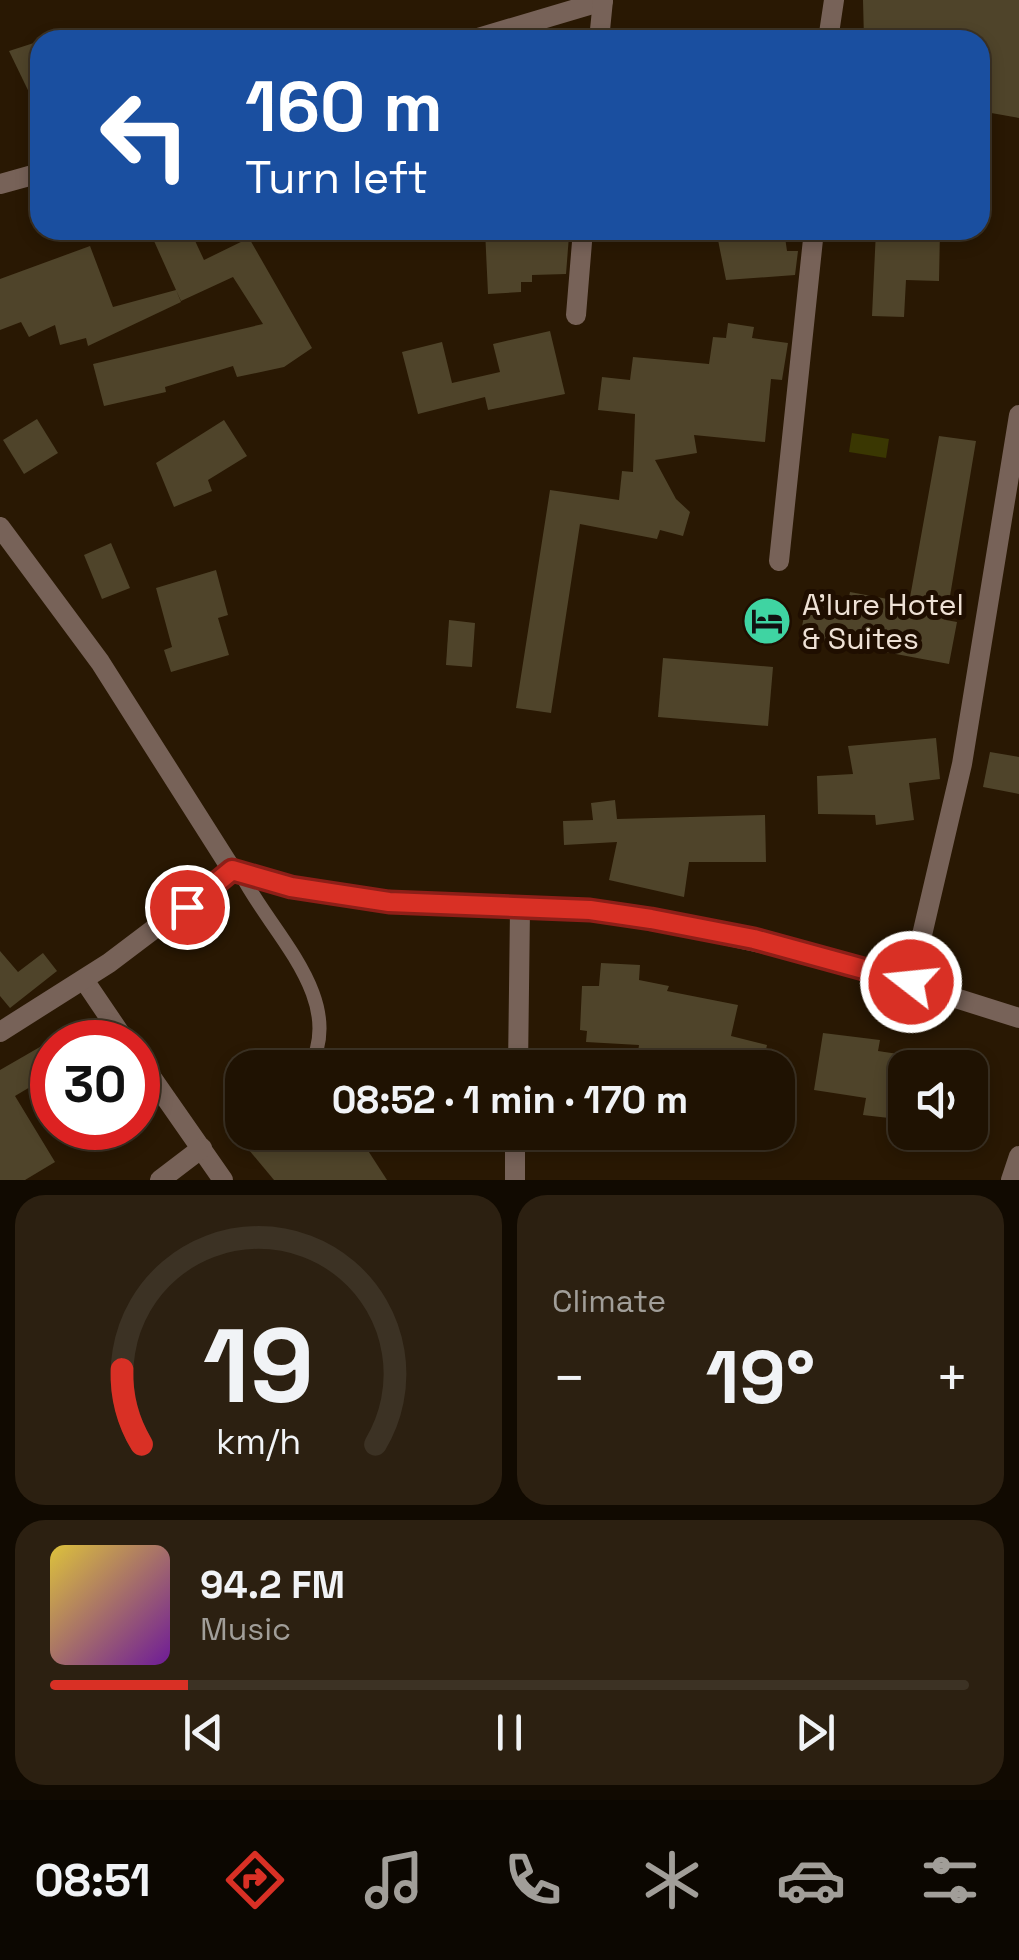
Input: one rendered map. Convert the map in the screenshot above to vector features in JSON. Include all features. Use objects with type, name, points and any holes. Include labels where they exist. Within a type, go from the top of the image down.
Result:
[{"type":"street","points":[[830,30],[834,0]]},
{"type":"street","points":[[505,30],[603,1],[600,30]]},
{"type":"street","points":[[0,184],[30,175]]},
{"type":"street","points":[[576,315],[582,240]]},
{"type":"street","points":[[780,561],[813,240]]},
{"type":"street","points":[[911,982],[962,764],[1019,416]]},
{"type":"street","points":[[0,526],[100,662],[236,872],[389,902],[590,910],[651,919],[754,939],[911,982],[1019,1018]]},
{"type":"street","points":[[0,1032],[84,980],[236,872]]},
{"type":"street","points":[[518,1050],[520,909]]},
{"type":"street","points":[[84,980],[111,1020]]},
{"type":"street","points":[[160,1089],[224,1180]]},
{"type":"street","points":[[160,1180],[202,1148]]},
{"type":"street","points":[[514,1180],[515,1150]]},
{"type":"street","points":[[1011,1180],[1019,1156]]},
{"type":"lane","points":[[236,872],[296,958],[314,997],[318,1050]]},
{"type":"shaded area","points":[[852,433],[889,439],[886,458],[849,452]]},
{"type":"building","points":[[863,0],[1019,0],[1019,118],[990,113],[990,30],[864,30]]},
{"type":"building","points":[[30,44],[30,94],[9,51]]},
{"type":"building","points":[[195,240],[204,260],[250,240],[312,348],[284,367],[237,377],[233,366],[165,387],[166,392],[104,406],[93,364],[263,324],[233,277],[181,301],[154,241]]},
{"type":"building","points":[[485,240],[569,240],[566,274],[532,275],[532,282],[521,282],[521,292],[488,294]]},
{"type":"building","points":[[718,240],[785,240],[787,251],[798,251],[795,275],[726,280]]},
{"type":"building","points":[[876,240],[940,240],[939,281],[906,280],[904,317],[872,316]]},
{"type":"building","points":[[90,246],[113,307],[176,290],[181,302],[88,346],[86,338],[60,345],[55,325],[29,337],[21,322],[0,330],[0,279]]},
{"type":"building","points":[[728,323],[754,327],[752,338],[788,343],[782,380],[771,379],[765,442],[694,435],[697,453],[655,460],[676,499],[690,512],[683,536],[660,530],[657,539],[580,524],[551,713],[516,708],[550,490],[619,500],[622,471],[633,472],[635,414],[598,410],[602,377],[630,380],[633,357],[709,364],[713,337],[726,338]]},
{"type":"building","points":[[550,331],[565,394],[488,410],[485,397],[418,414],[402,352],[442,342],[452,383],[500,372],[493,344]]},
{"type":"building","points":[[37,419],[58,453],[24,474],[3,440]]},
{"type":"building","points":[[224,420],[247,456],[208,480],[212,491],[174,507],[156,463]]},
{"type":"building","points":[[939,436],[976,441],[946,620],[957,622],[949,664],[800,636],[807,602],[824,606],[826,597],[848,601],[850,592],[909,603]]},
{"type":"building","points":[[111,543],[130,588],[102,599],[84,555]]},
{"type":"building","points":[[216,570],[228,615],[218,618],[229,655],[171,672],[164,650],[172,647],[156,588]]},
{"type":"building","points":[[449,620],[475,623],[472,667],[446,665]]},
{"type":"building","points":[[663,658],[773,667],[768,726],[658,717]]},
{"type":"building","points":[[936,738],[940,779],[909,783],[914,820],[876,825],[875,815],[818,814],[817,776],[853,774],[848,746]]},
{"type":"building","points":[[990,752],[1019,757],[1019,794],[983,787]]},
{"type":"building","points":[[615,800],[617,819],[765,815],[766,862],[689,862],[684,897],[609,880],[617,842],[564,845],[563,821],[593,820],[591,803]]},
{"type":"building","points":[[0,951],[18,972],[43,953],[57,971],[10,1008],[0,996]]},
{"type":"building","points":[[601,963],[640,965],[639,980],[669,986],[667,991],[738,1005],[731,1036],[767,1045],[766,1050],[638,1050],[639,1045],[586,1042],[587,1031],[580,1030],[582,986],[599,986]]},
{"type":"building","points":[[823,1033],[880,1040],[878,1051],[888,1052],[888,1118],[863,1115],[866,1098],[814,1090]]},
{"type":"building","points":[[30,1053],[30,1087],[15,1096],[30,1121],[30,1150],[48,1150],[55,1162],[25,1180],[0,1180],[0,1070]]},
{"type":"building","points":[[249,1150],[368,1150],[387,1180],[274,1180]]},
{"type":"place","name":"A'lure Hotel & Suites","points":[[767,621]]},
{"type":"route","points":[[187,907],[232,870],[291,887],[389,902],[590,910],[651,919],[754,939],[911,982]]}]
